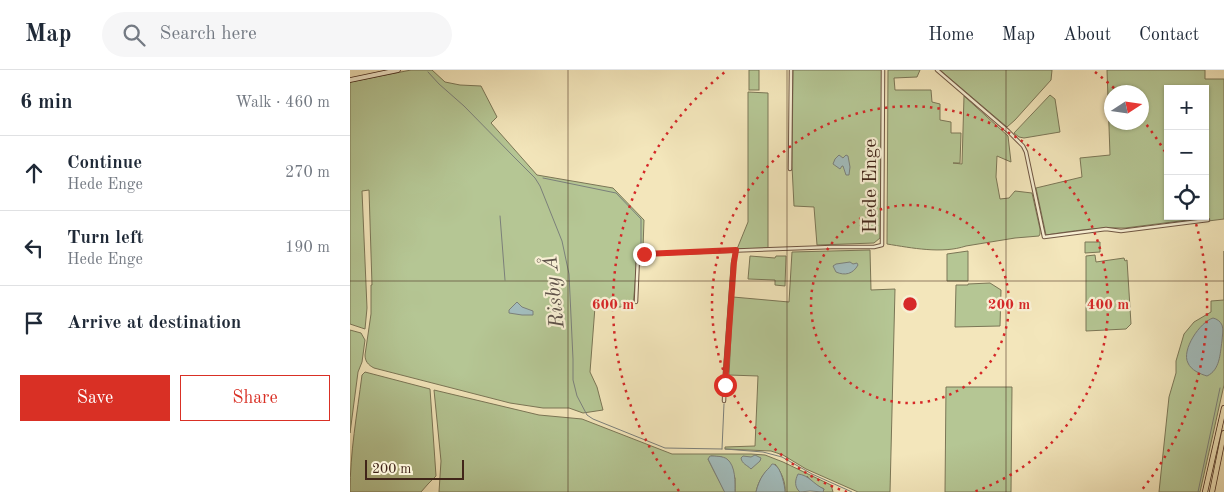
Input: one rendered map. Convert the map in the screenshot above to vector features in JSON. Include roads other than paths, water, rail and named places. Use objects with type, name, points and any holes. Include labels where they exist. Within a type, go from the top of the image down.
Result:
[{"type":"highway","points":[[1206,492],[1224,408]]},
{"type":"highway","points":[[1212,492],[1224,433]]},
{"type":"street","points":[[350,80],[398,70]]},
{"type":"street","points":[[790,169],[791,70]]},
{"type":"street","name":"Hede Enge","points":[[636,302],[638,256],[644,254],[874,247],[882,245],[883,70]]},
{"type":"street","points":[[937,70],[1023,146],[1026,152],[1044,237],[1106,229],[1121,230],[1208,220]]},
{"type":"street","points":[[724,401],[736,250]]},
{"type":"water","points":[[839,155],[843,158],[846,155],[848,156],[849,175],[846,175],[843,166],[840,169],[833,164]]},
{"type":"water","points":[[850,262],[853,264],[857,263],[858,265],[848,273],[836,272],[833,266],[836,264]]},
{"type":"water","points":[[517,302],[522,307],[533,311],[533,315],[509,313],[509,310]]},
{"type":"water","points":[[1213,318],[1222,325],[1222,341],[1217,366],[1207,376],[1191,368],[1188,363],[1187,351],[1193,337],[1203,325]]},
{"type":"water","points":[[755,455],[761,458],[751,469],[741,458],[743,456],[751,457]]},
{"type":"water","points":[[710,456],[723,457],[730,462],[734,475],[735,492],[724,491],[708,459]]},
{"type":"water","points":[[772,464],[781,473],[785,492],[756,492],[762,477]]},
{"type":"water","points":[[798,474],[805,476],[824,489],[823,492],[800,492],[796,483]]},
{"type":"waterway","name":"Risby Å","points":[[428,72],[535,178],[540,186],[562,241],[569,274],[573,380],[577,396],[587,415],[665,448],[722,449]]},
{"type":"waterway","points":[[543,178],[616,193],[641,219],[641,249]]},
{"type":"waterway","points":[[500,216],[505,280]]},
{"type":"waterway","points":[[1198,492],[1220,388]]},
{"type":"waterway","points":[[722,449],[724,404]]},
{"type":"waterway","name":"Risby Å","points":[[725,449],[763,452],[782,457],[812,474],[852,492]]}]
